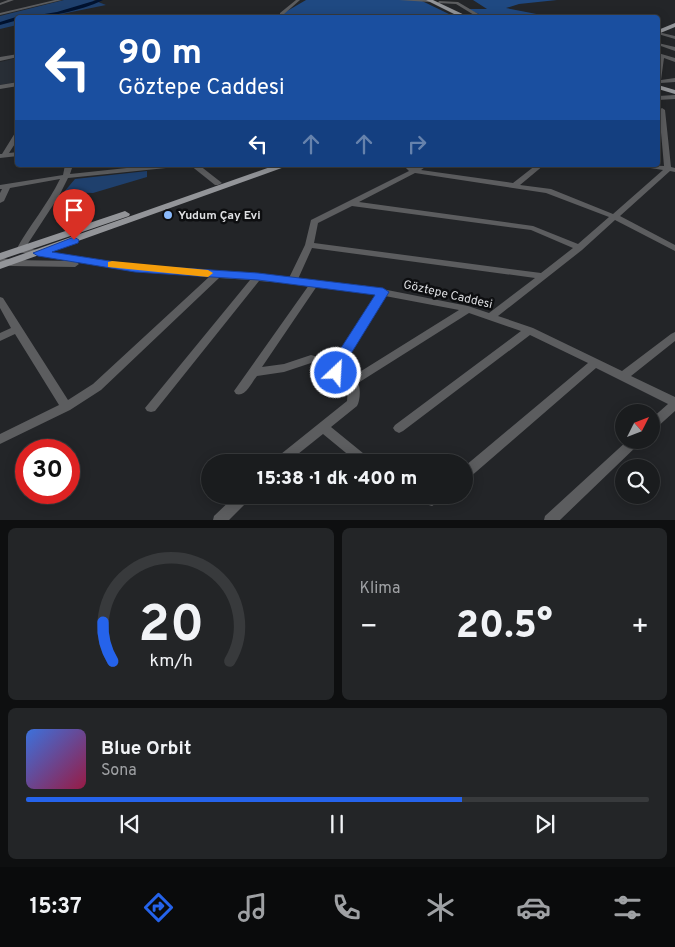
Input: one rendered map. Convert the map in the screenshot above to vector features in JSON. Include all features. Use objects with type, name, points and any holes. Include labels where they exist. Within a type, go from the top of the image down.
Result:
[{"type":"main road","points":[[433,1],[462,15]]},
{"type":"main road","points":[[433,1],[466,15]]},
{"type":"main road","points":[[660,25],[675,20]]},
{"type":"main road","points":[[660,31],[675,26]]},
{"type":"main road","points":[[660,85],[675,91]]},
{"type":"main road","points":[[0,259],[20,250],[263,167]]},
{"type":"main road","points":[[0,266],[279,167]]},
{"type":"street","points":[[0,4],[12,0]]},
{"type":"street","points":[[37,0],[48,3]]},
{"type":"street","points":[[0,14],[60,0]]},
{"type":"street","points":[[282,15],[298,0]]},
{"type":"street","points":[[401,0],[457,3],[479,15]]},
{"type":"street","points":[[660,33],[675,38]]},
{"type":"street","points":[[660,45],[675,49]]},
{"type":"street","points":[[0,59],[15,56]]},
{"type":"street","points":[[660,56],[675,60]]},
{"type":"street","points":[[660,84],[675,80]]},
{"type":"street","points":[[0,86],[15,84]]},
{"type":"street","points":[[660,98],[675,97]]},
{"type":"street","points":[[492,316],[579,248],[671,169],[662,110]]},
{"type":"street","points":[[2,156],[15,137]]},
{"type":"street","points":[[2,156],[15,154]]},
{"type":"street","points":[[20,250],[30,229],[67,176],[69,167]]},
{"type":"street","points":[[0,201],[4,186],[67,176],[156,167]]},
{"type":"street","points":[[197,167],[218,183]]},
{"type":"street","points":[[410,167],[414,170],[548,191],[615,217],[675,248]]},
{"type":"street","points":[[292,280],[309,245],[314,222],[420,167]]},
{"type":"street","points":[[514,186],[538,167]]},
{"type":"street","points":[[349,203],[533,228],[579,248]]},
{"type":"street","points":[[309,245],[543,276]]},
{"type":"street","name":"Göztepe Caddesi","points":[[20,250],[135,268],[315,282],[383,292],[468,309],[529,330],[675,403]]},
{"type":"street","points":[[0,259],[11,263],[72,263],[135,268]]},
{"type":"street","points":[[1,436],[66,407],[97,387],[218,274]]},
{"type":"street","points":[[151,408],[258,277]]},
{"type":"street","points":[[240,391],[315,282]]},
{"type":"street","points":[[290,454],[353,403],[354,386],[336,373],[383,292]]},
{"type":"street","points":[[0,300],[48,382],[66,407]]},
{"type":"street","points":[[350,383],[468,309]]},
{"type":"street","points":[[0,337],[18,329]]},
{"type":"street","points":[[399,428],[529,330]]},
{"type":"street","points":[[623,376],[675,336]]},
{"type":"street","points":[[253,372],[284,368],[311,359],[338,367]]},
{"type":"street","points":[[473,467],[595,363]]},
{"type":"street","points":[[660,417],[675,403]]},
{"type":"street","points":[[322,427],[355,454]]},
{"type":"street","points":[[550,520],[626,449]]},
{"type":"street","points":[[219,520],[236,504]]},
{"type":"shaded area","points":[[64,0],[93,0],[106,5],[57,15],[15,15],[15,25],[0,29],[0,16]]},
{"type":"shaded area","points":[[306,0],[413,0],[422,1],[451,15],[282,14]]},
{"type":"shaded area","points":[[473,0],[557,0],[519,4],[506,8],[542,15],[481,15],[467,9],[487,9]]},
{"type":"shaded area","points":[[15,58],[15,82],[0,85],[0,62]]},
{"type":"shaded area","points":[[147,171],[147,177],[93,193],[64,192],[75,179]]},
{"type":"waterway","points":[[43,15],[57,13],[101,0]]},
{"type":"waterway","points":[[0,24],[15,19]]},
{"type":"slow traffic","points":[[112,265],[208,273]]},
{"type":"place","name":"Yudum Çay Evi","points":[[168,215]]},
{"type":"route","points":[[74,240],[38,253],[135,268],[315,282],[383,292],[345,352],[336,373]]}]
